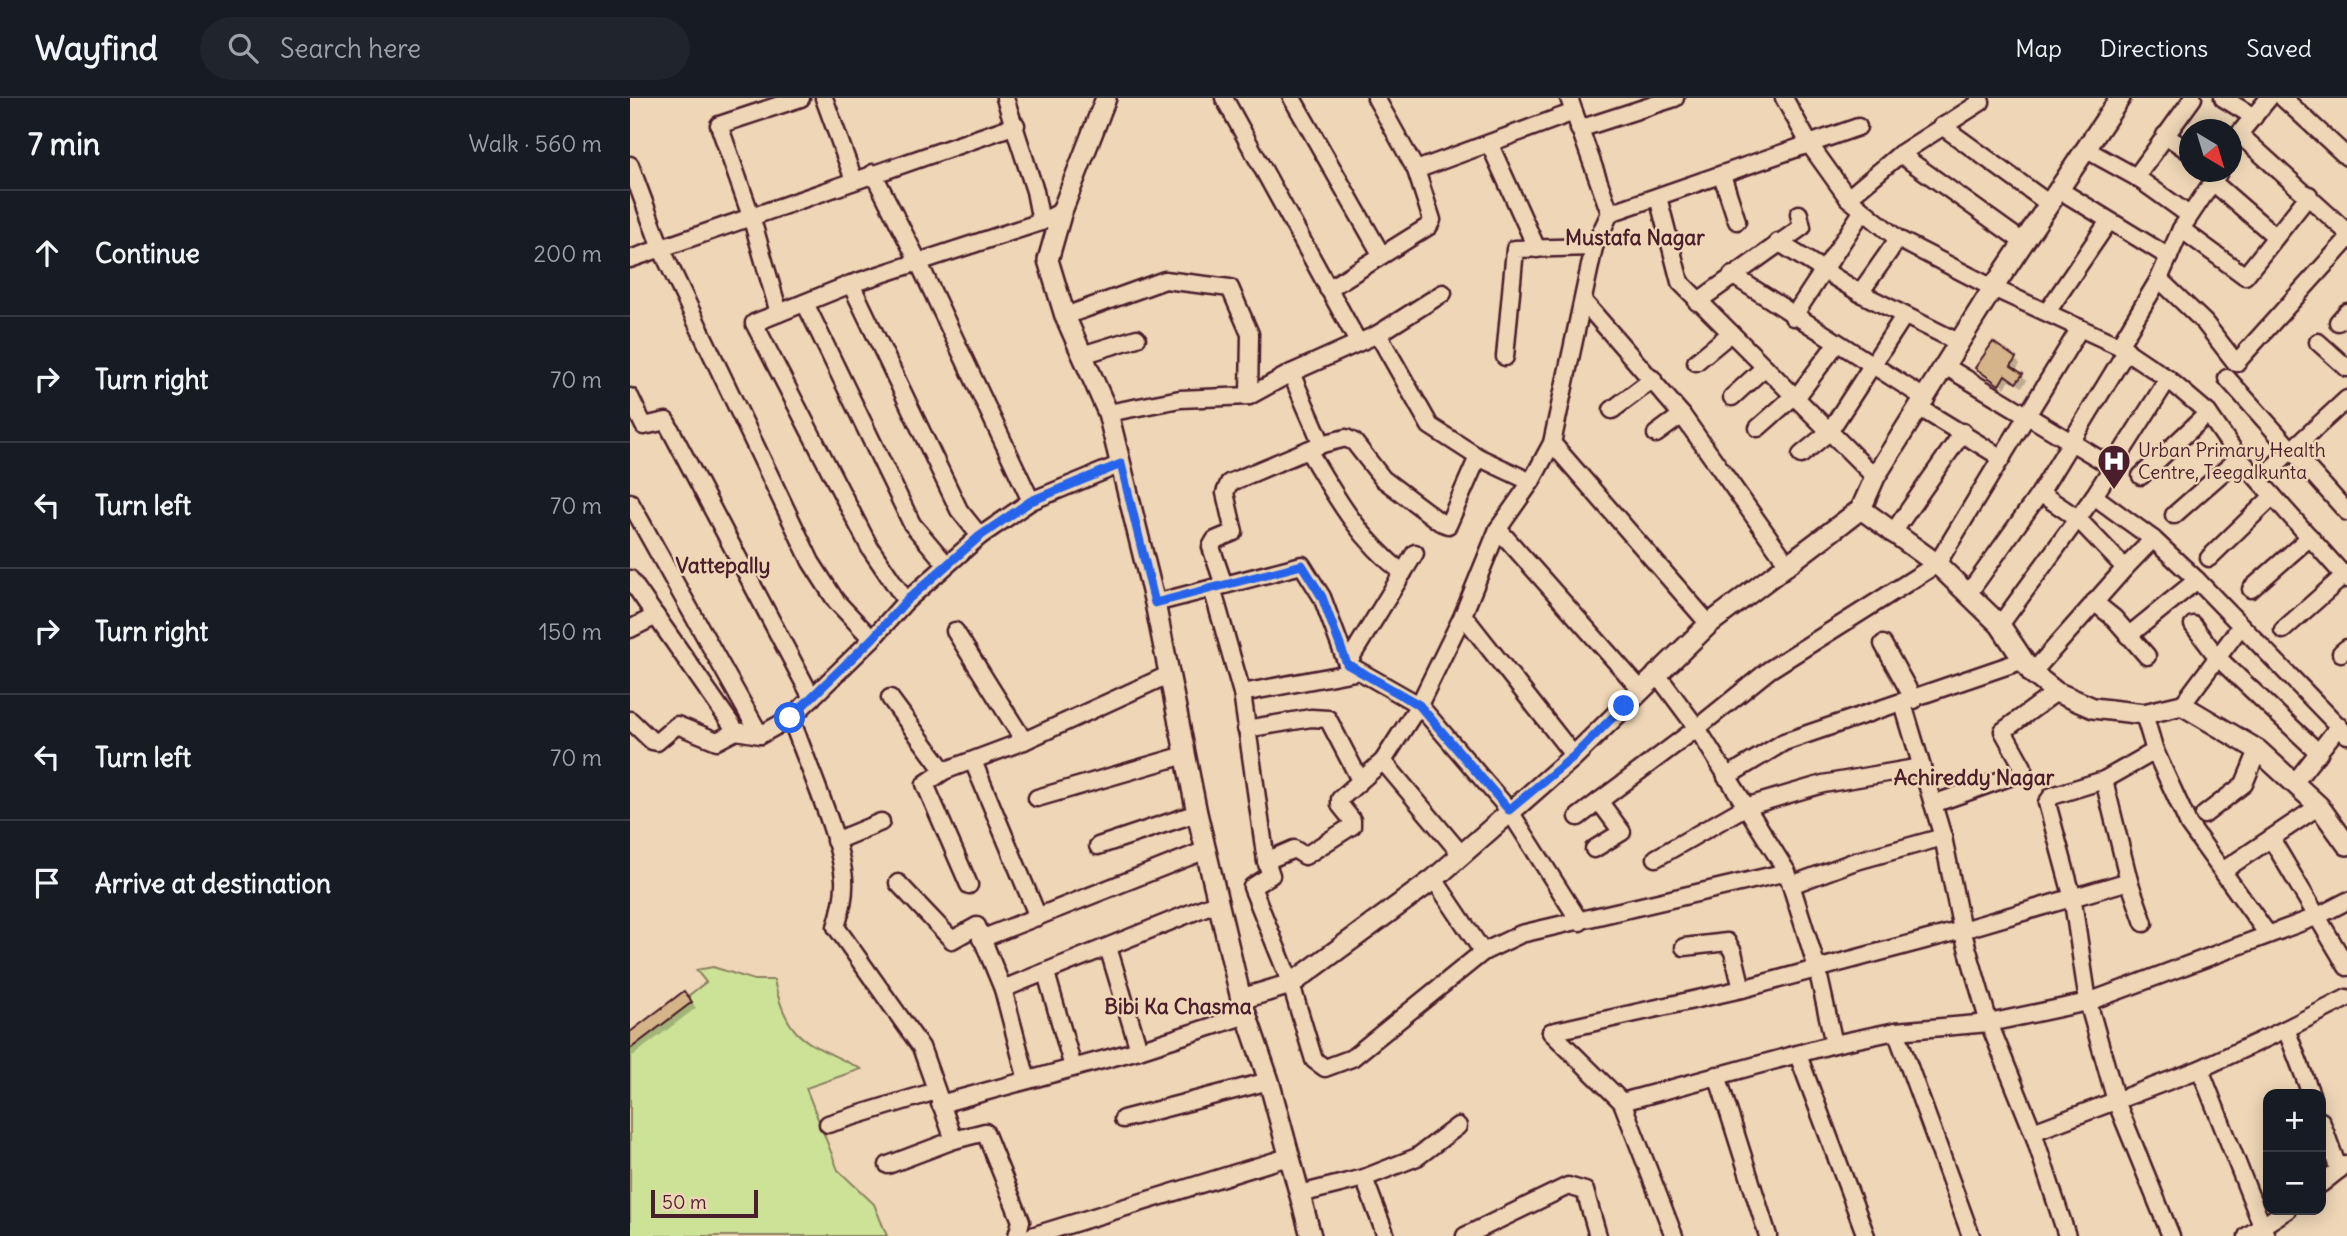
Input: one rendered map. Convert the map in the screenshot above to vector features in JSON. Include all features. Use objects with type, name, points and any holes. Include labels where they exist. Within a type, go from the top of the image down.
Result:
[{"type":"street","points":[[779,313],[751,216],[719,125],[801,98]]},
{"type":"street","points":[[824,98],[853,180]]},
{"type":"street","points":[[1005,98],[1016,125],[1041,222]]},
{"type":"street","points":[[1224,98],[1358,342]]},
{"type":"street","points":[[1292,98],[1381,254]]},
{"type":"street","points":[[1328,289],[1429,226],[1432,220],[1416,170],[1376,98]]},
{"type":"street","points":[[1579,129],[1675,98]]},
{"type":"street","points":[[1784,98],[1810,145],[1848,198],[1898,239],[1993,288],[2123,348],[2168,379],[2208,413],[2239,458],[2346,575],[2283,631]]},
{"type":"street","points":[[2136,177],[2193,98]]},
{"type":"street","points":[[2222,98],[2253,117]]},
{"type":"street","points":[[2242,132],[2269,98]]},
{"type":"street","points":[[2283,98],[2347,157]]},
{"type":"street","points":[[1848,198],[1900,154],[1983,99]]},
{"type":"street","points":[[828,1124],[1027,1080],[1139,1050],[1244,1007],[1291,984],[1434,879],[1509,810],[1574,756],[1709,624],[1861,509],[1875,477],[2115,100]]},
{"type":"street","points":[[1101,101],[1062,211],[1048,260],[1065,316],[1108,413],[1155,603],[1196,813],[1244,1007],[1269,1081],[1300,1194],[1306,1235]]},
{"type":"street","points":[[1266,861],[1294,849],[1305,856],[1352,826],[1352,820],[1339,802],[1383,761],[1419,705],[1463,615],[1498,529],[1531,482],[1552,443],[1594,247],[1610,213],[1571,105],[1490,145],[1416,170]]},
{"type":"street","points":[[630,259],[1016,125]]},
{"type":"street","points":[[1942,126],[2053,196],[2109,221],[2169,257]]},
{"type":"street","points":[[1610,213],[1858,128]]},
{"type":"street","points":[[2165,135],[2179,145]]},
{"type":"street","points":[[1490,145],[1537,249]]},
{"type":"street","points":[[2242,146],[2309,195],[2347,232]]},
{"type":"street","points":[[2085,149],[2136,177],[2245,276],[2309,195]]},
{"type":"street","points":[[1900,154],[1967,205],[2023,242]]},
{"type":"street","points":[[630,165],[661,248],[811,562],[836,601],[872,639]]},
{"type":"street","points":[[873,173],[918,261],[1031,501]]},
{"type":"street","points":[[1722,175],[1737,221]]},
{"type":"street","points":[[1968,594],[2040,494],[2123,348],[2185,222],[2212,182]]},
{"type":"street","points":[[2225,182],[2276,236]]},
{"type":"street","points":[[1658,197],[1677,275],[1697,302],[1875,477]]},
{"type":"street","points":[[906,601],[870,548],[754,323],[850,284],[1041,222],[1062,211]]},
{"type":"street","points":[[1793,317],[1862,212]]},
{"type":"street","points":[[1697,302],[1802,227],[1799,214]]},
{"type":"street","points":[[2048,312],[2109,221]]},
{"type":"street","points":[[1860,293],[1898,239]]},
{"type":"street","points":[[2159,279],[2204,322],[2236,363],[2347,240]]},
{"type":"street","points":[[1778,242],[1860,293],[1960,343]]},
{"type":"street","points":[[1505,357],[1514,248],[1594,247]]},
{"type":"street","points":[[1732,275],[1837,343],[2002,458]]},
{"type":"street","points":[[1065,316],[1166,280],[1230,288],[1250,334],[1249,396]]},
{"type":"street","points":[[850,284],[959,510],[980,536]]},
{"type":"street","points":[[1108,413],[1180,399],[1249,396],[1291,373],[1378,334],[1443,293]]},
{"type":"street","points":[[1584,302],[1682,415],[1787,563]]},
{"type":"street","points":[[805,303],[912,524],[946,564]]},
{"type":"street","points":[[1801,456],[1829,432],[1903,316]]},
{"type":"street","points":[[1578,817],[1769,670],[1937,564],[2080,328]]},
{"type":"street","points":[[1696,362],[1731,333]]},
{"type":"street","points":[[1378,334],[1430,426],[1478,457],[1531,482]]},
{"type":"street","points":[[1082,355],[1137,338]]},
{"type":"street","points":[[2318,342],[2347,369]]},
{"type":"street","points":[[1758,428],[1795,397],[1837,343]]},
{"type":"street","points":[[1945,366],[2111,466]]},
{"type":"street","points":[[1732,397],[1765,368]]},
{"type":"street","points":[[1291,373],[1315,447],[1342,508],[1369,543],[1403,573]]},
{"type":"street","points":[[2227,378],[2347,512]]},
{"type":"street","points":[[1612,410],[1653,379]]},
{"type":"street","points":[[2000,625],[2094,496],[2168,379]]},
{"type":"street","points":[[630,397],[637,428],[666,421],[811,698]]},
{"type":"street","points":[[2260,479],[2347,399]]},
{"type":"street","points":[[2141,476],[2208,413]]},
{"type":"street","points":[[1656,434],[1682,415]]},
{"type":"street","points":[[1892,534],[1963,432]]},
{"type":"street","points":[[1478,457],[1453,520],[1446,524],[1383,479],[1354,442],[1346,438],[1315,447],[1225,488],[1234,532],[1215,540],[1211,547],[1242,693],[1266,861],[1271,875],[1269,879],[1252,887],[1291,984],[1314,1060],[1328,1069],[1352,1058],[1483,952],[1521,934],[1789,878],[1942,837]]},
{"type":"street","points":[[1552,443],[1709,624]]},
{"type":"street","points":[[2174,515],[2239,458]]},
{"type":"street","points":[[630,720],[657,742],[677,725],[717,741],[736,731],[760,735],[790,718],[872,639],[906,601],[980,536],[1031,501],[1121,464]]},
{"type":"street","points":[[2040,494],[2077,518],[2125,568]]},
{"type":"street","points":[[2094,496],[2153,539],[2197,580],[2343,730],[2319,752],[2295,782]]},
{"type":"street","points":[[2209,558],[2273,496]]},
{"type":"street","points":[[630,502],[760,735]]},
{"type":"street","points":[[1861,509],[1937,564],[2000,625],[2028,667],[2056,692],[2093,708],[2144,714],[2182,705],[2241,626]]},
{"type":"street","points":[[1498,529],[1641,690]]},
{"type":"street","points":[[2251,589],[2310,537]]},
{"type":"street","points":[[1726,777],[1784,743],[1908,702],[2028,667],[2153,539]]},
{"type":"street","points":[[1242,693],[1351,668],[1415,553]]},
{"type":"street","points":[[1155,603],[1302,565],[1322,597],[1351,668],[1419,705],[1509,810],[1580,922]]},
{"type":"street","points":[[630,579],[736,731]]},
{"type":"street","points":[[2127,636],[2197,580]]},
{"type":"street","points":[[2094,601],[2114,618],[2147,656]]},
{"type":"street","points":[[1463,615],[1574,756]]},
{"type":"street","points":[[630,629],[656,616]]},
{"type":"street","points":[[2193,625],[2218,658],[2319,752]]},
{"type":"street","points":[[954,631],[1024,741]]},
{"type":"street","points":[[1883,644],[1908,702],[1921,767],[1942,837],[1962,930],[1989,1023],[2033,1132],[2067,1236]]},
{"type":"street","points":[[1656,674],[1697,728],[1789,878],[1817,968],[1834,1044]]},
{"type":"street","points":[[969,885],[925,784],[944,771],[1024,741],[1168,675]]},
{"type":"street","points":[[1933,804],[2021,773],[2023,767],[2003,731],[2056,692]]},
{"type":"street","points":[[890,698],[944,771]]},
{"type":"street","points":[[2182,705],[2258,750],[2319,806],[2347,844]]},
{"type":"street","points":[[2144,714],[2155,751],[2189,825],[2267,933]]},
{"type":"street","points":[[790,718],[835,841],[844,877],[843,905],[835,927],[921,1047],[954,1140]]},
{"type":"street","points":[[1246,729],[1325,718],[1340,737],[1360,780]]},
{"type":"street","points":[[2204,815],[2244,784],[2258,750]]},
{"type":"street","points":[[2155,751],[2104,780],[2052,796],[2047,803],[2073,895],[2088,1002],[2116,1101],[2171,1236]]},
{"type":"street","points":[[1037,799],[1185,755]]},
{"type":"street","points":[[973,761],[1038,917]]},
{"type":"street","points":[[1383,761],[1461,854]]},
{"type":"street","points":[[1656,858],[1745,807],[1823,784],[1921,767]]},
{"type":"street","points":[[2104,780],[2129,881],[2144,923]]},
{"type":"street","points":[[1594,849],[1622,832],[1600,801]]},
{"type":"street","points":[[2224,870],[2319,806]]},
{"type":"street","points":[[1098,846],[1196,813]]},
{"type":"street","points":[[835,841],[881,821]]},
{"type":"street","points":[[2272,840],[2347,967]]},
{"type":"street","points":[[981,939],[1206,850]]},
{"type":"street","points":[[1434,879],[1483,952]]},
{"type":"street","points":[[1674,1236],[1622,1102],[1551,1032],[1742,989],[1962,930],[2073,895],[2129,881]]},
{"type":"street","points":[[898,883],[952,940],[977,926],[1003,989],[1027,1080]]},
{"type":"street","points":[[1622,1102],[1834,1044],[1896,1031],[1989,1023],[2088,1002],[2267,933],[2316,917],[2347,901]]},
{"type":"street","points":[[1003,989],[1218,902]]},
{"type":"street","points":[[1684,947],[1727,942],[1733,952],[1742,989]]},
{"type":"street","points":[[1108,947],[1139,1050]]},
{"type":"street","points":[[1046,973],[1073,1067]]},
{"type":"street","points":[[2033,1132],[2200,1069],[2347,998]]},
{"type":"street","points":[[2286,1029],[2309,1089]]},
{"type":"street","points":[[1896,1031],[1971,1236]]},
{"type":"street","points":[[1798,1055],[1866,1236]]},
{"type":"street","points":[[2200,1069],[2265,1232]]},
{"type":"street","points":[[1717,1075],[1768,1236]]},
{"type":"street","points":[[1123,1119],[1269,1081]]},
{"type":"street","points":[[1300,1194],[1364,1178],[1417,1157],[1458,1126]]},
{"type":"street","points":[[2326,1131],[2343,1166],[2326,1180]]},
{"type":"street","points":[[888,1165],[954,1140],[985,1132],[1021,1221],[1017,1236]]},
{"type":"street","points":[[1032,1236],[1288,1157]]},
{"type":"street","points":[[1364,1178],[1387,1236]]},
{"type":"street","points":[[1465,1236],[1569,1186],[1585,1191],[1596,1235]]},
{"type":"street","points":[[2247,1236],[2265,1232],[2282,1215]]},
{"type":"green space","points":[[713,967],[754,980],[774,980],[786,1017],[794,1029],[814,1045],[861,1069],[806,1088],[838,1170],[874,1204],[887,1236],[630,1236],[630,1049],[692,1002],[688,996],[706,982],[696,970]]},
{"type":"building","points":[[1993,342],[2016,358],[2011,366],[2023,374],[2016,383],[2005,375],[1999,385],[1975,368]]},
{"type":"building","points":[[684,991],[692,1002],[630,1049],[630,1032]]},
{"type":"place","name":"Urban Primary Health Centre, Teegalkunta","points":[[2114,491]]},
{"type":"district","name":"Mustafa Nagar","points":[[1635,238]]},
{"type":"district","name":"Vattepally","points":[[723,566]]},
{"type":"district","name":"Achireddy Nagar","points":[[1974,778]]},
{"type":"district","name":"Bibi Ka Chasma","points":[[1178,1007]]},
{"type":"route","points":[[790,718],[872,639],[906,601],[980,536],[1031,501],[1121,464],[1155,603],[1302,565],[1322,597],[1347,664],[1355,672],[1419,705],[1509,810],[1574,756],[1624,706]]}]
